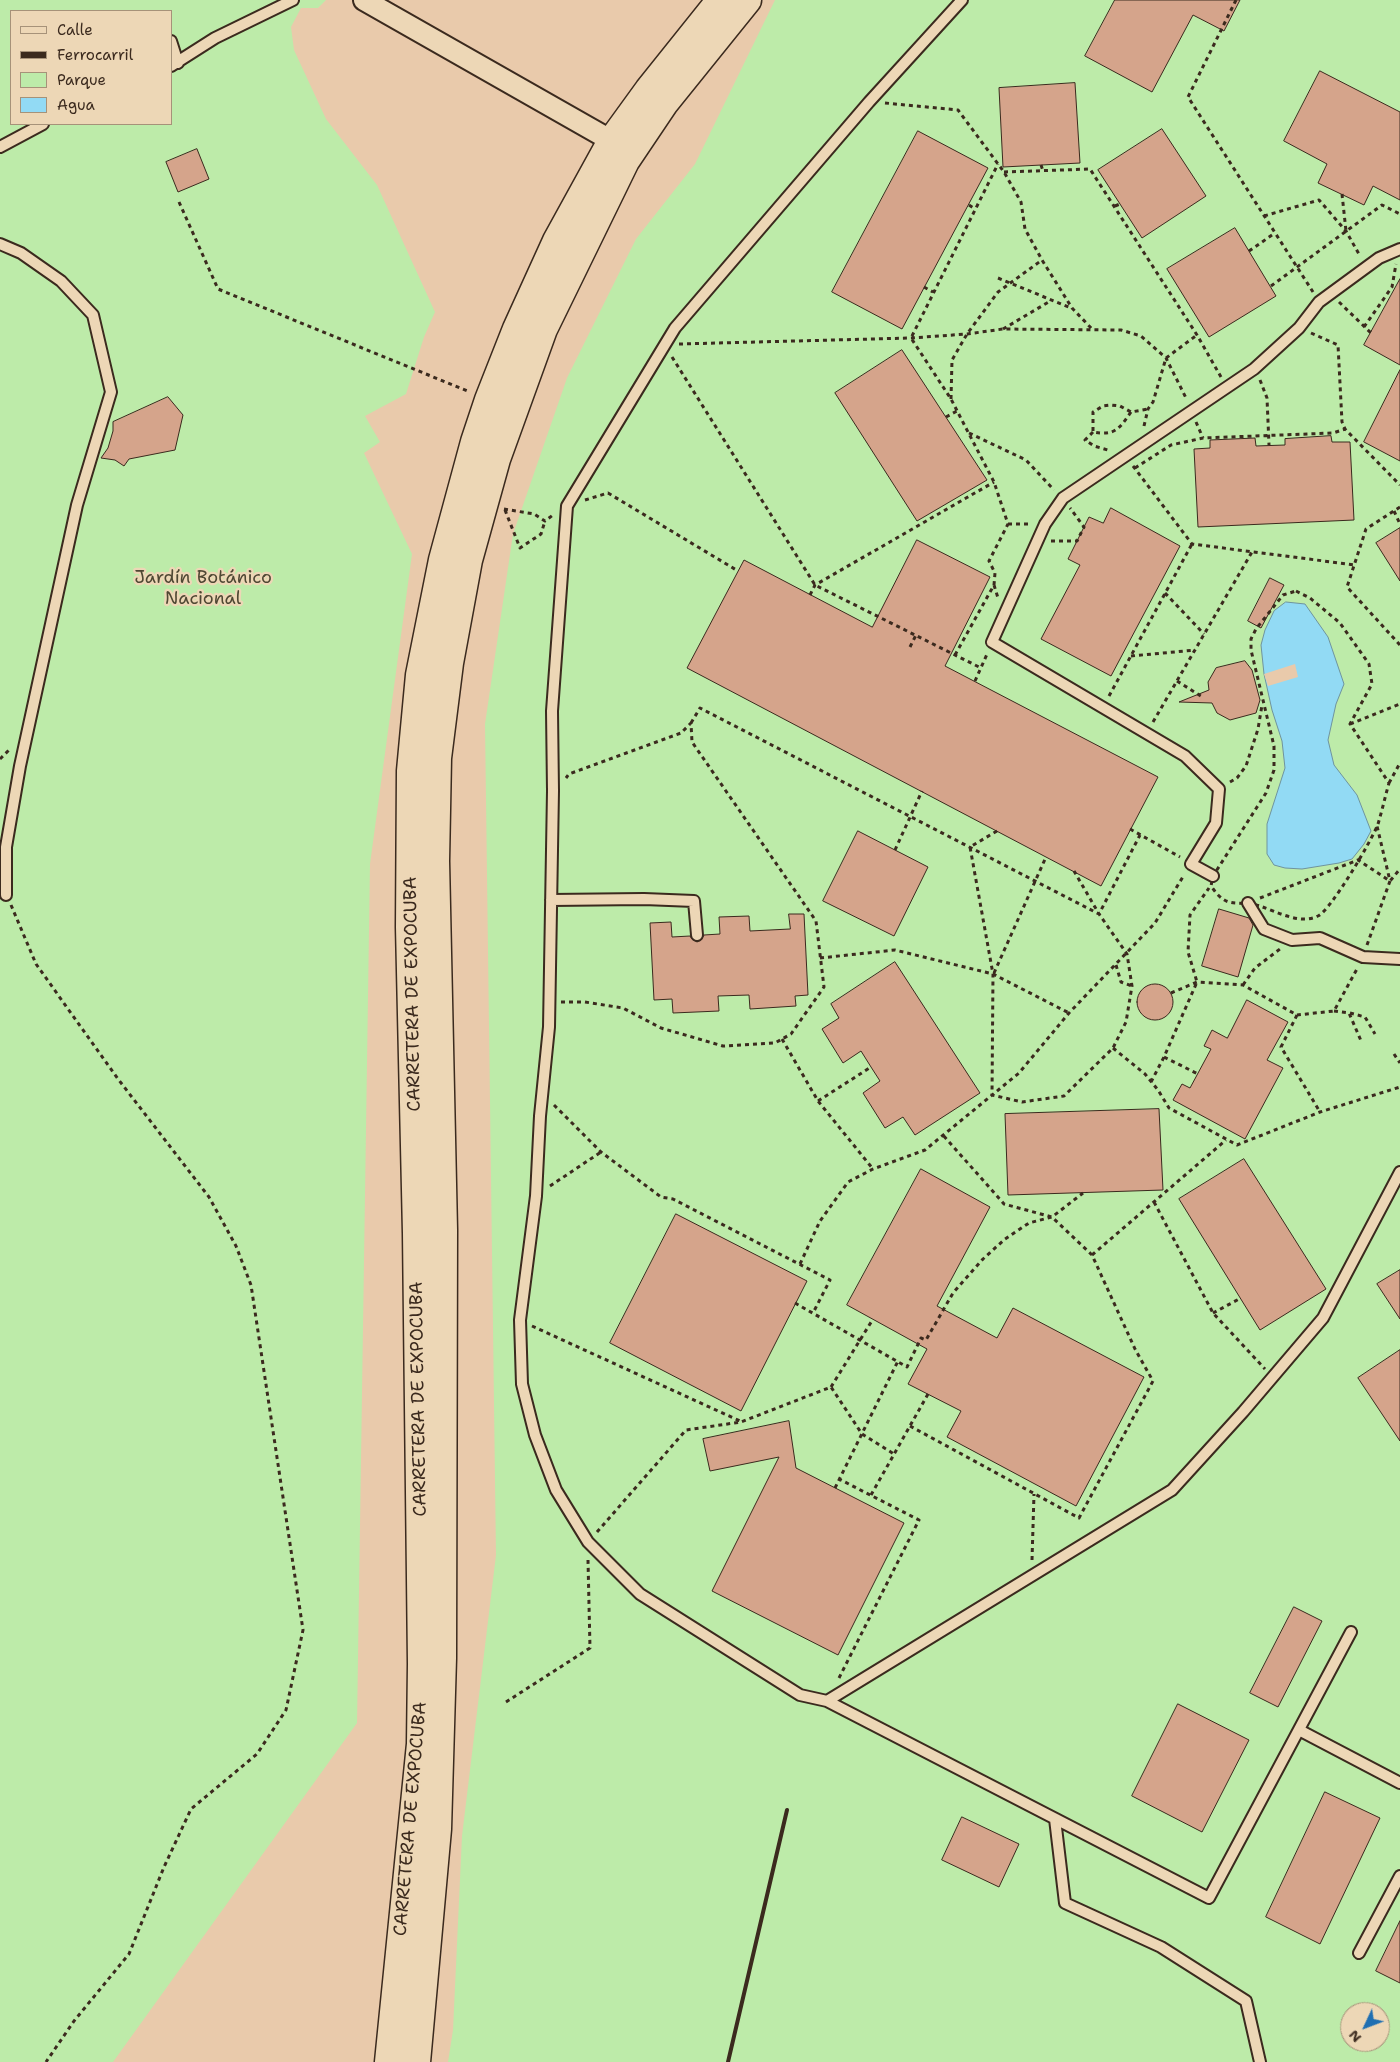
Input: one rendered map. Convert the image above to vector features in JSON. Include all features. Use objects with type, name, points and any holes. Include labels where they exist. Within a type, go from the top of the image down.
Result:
[{"type":"main road","name":"CARRETERA DE EXPOCUBA","points":[[389,2062],[421,1744],[418,1253],[410,927],[411,771],[420,675],[443,560],[489,400],[517,329],[557,241],[612,141],[649,90],[721,0]]},
{"type":"main road","name":"CARRETERA DE EXPOCUBA","points":[[416,2062],[437,1829],[442,1658],[443,1230],[435,861],[437,758],[449,663],[468,560],[494,507],[496,459],[543,329],[625,161],[664,103],[747,0]]},
{"type":"street","points":[[364,0],[612,141]]},
{"type":"lane","points":[[172,49],[174,65],[215,38],[293,0]]},
{"type":"lane","points":[[962,0],[869,102],[675,328],[567,506],[552,711],[549,1027],[542,1094],[536,1196],[520,1320],[522,1384],[535,1435],[556,1490],[588,1542],[640,1594],[800,1695],[827,1701],[1209,1898],[1351,1632]]},
{"type":"lane","points":[[0,147],[41,125]]},
{"type":"lane","points":[[0,244],[21,254],[61,282],[93,315],[112,392],[77,505],[20,766],[6,848],[6,895]]},
{"type":"lane","points":[[1212,881],[1191,864],[1216,823],[1219,789],[1185,756],[992,642],[1045,524],[1063,498],[1227,389],[1254,369],[1299,328],[1319,302],[1330,293],[1379,258],[1399,250]]},
{"type":"lane","points":[[551,900],[644,899],[694,901],[697,935]]},
{"type":"lane","points":[[1248,903],[1264,929],[1292,940],[1320,938],[1363,957],[1400,959]]},
{"type":"lane","points":[[827,1701],[1172,1490],[1323,1318],[1400,1172]]},
{"type":"lane","points":[[1299,1730],[1400,1783]]},
{"type":"lane","points":[[1056,1819],[1065,1903],[1161,1947],[1246,2001],[1260,2062]]},
{"type":"lane","points":[[1360,1953],[1400,1876]]},
{"type":"path","points":[[1236,0],[1188,97],[1319,302]]},
{"type":"path","points":[[869,102],[958,110],[1004,172],[1021,202],[1025,229],[1042,260],[1072,308],[1094,330]]},
{"type":"path","points":[[911,338],[998,164]]},
{"type":"path","points":[[1041,165],[1042,171]]},
{"type":"path","points":[[1004,172],[1090,169],[1197,335],[1227,389]]},
{"type":"path","points":[[1342,194],[1346,231]]},
{"type":"path","points":[[1264,216],[1319,200],[1346,231],[1366,267]]},
{"type":"path","points":[[179,202],[218,289],[489,400]]},
{"type":"path","points":[[1115,206],[1120,204]]},
{"type":"path","points":[[1271,286],[1382,205],[1400,214]]},
{"type":"path","points":[[969,206],[975,209]]},
{"type":"path","points":[[1249,251],[1275,233]]},
{"type":"path","points":[[1364,327],[1392,287],[1399,250]]},
{"type":"path","points":[[950,399],[952,360],[967,334],[998,292],[1042,260]]},
{"type":"path","points":[[998,278],[1072,308]]},
{"type":"path","points":[[924,287],[934,292]]},
{"type":"path","points":[[1330,293],[1371,333]]},
{"type":"path","points":[[1003,329],[1052,300]]},
{"type":"path","points":[[1299,328],[1338,345],[1342,422],[1345,429],[1400,485]]},
{"type":"path","points":[[665,345],[911,338],[1003,329],[1121,330],[1141,336],[1166,358],[1203,438]]},
{"type":"path","points":[[1126,456],[1144,431],[1148,409],[1153,402],[1166,358],[1197,335]]},
{"type":"path","points":[[911,338],[950,399],[968,432],[994,482],[1008,524],[989,561],[995,573],[994,585],[955,655]]},
{"type":"path","points":[[665,345],[815,586],[981,668]]},
{"type":"path","points":[[1254,369],[1262,383],[1267,398],[1268,445]]},
{"type":"path","points":[[1148,409],[1131,412],[1120,406],[1103,406],[1093,412],[1093,432],[1085,440],[1094,446],[1126,456],[1192,544],[1355,565]]},
{"type":"path","points":[[946,417],[957,411]]},
{"type":"path","points":[[1093,432],[1107,435],[1120,428],[1131,412]]},
{"type":"path","points":[[1135,468],[1171,445],[1203,438],[1333,433],[1345,429]]},
{"type":"path","points":[[968,432],[1026,460],[1063,498],[1084,526],[1077,540],[1037,541]]},
{"type":"path","points":[[810,595],[815,586],[994,482]]},
{"type":"path","points":[[494,507],[520,548],[541,534],[545,521],[567,506],[608,493],[738,571]]},
{"type":"path","points":[[494,507],[534,514],[545,521]]},
{"type":"path","points":[[1400,507],[1366,529],[1347,587],[1400,645]]},
{"type":"path","points":[[1394,511],[1400,524]]},
{"type":"path","points":[[1008,524],[1045,524]]},
{"type":"path","points":[[1103,708],[1192,544]]},
{"type":"path","points":[[1146,733],[1252,552]]},
{"type":"path","points":[[1151,1082],[1197,982],[1188,952],[1190,915],[1266,793],[1274,770],[1274,746],[1251,650],[1251,639],[1256,629],[1283,594],[1296,591],[1310,598],[1340,623],[1369,664],[1372,684],[1350,724]]},
{"type":"path","points":[[1165,593],[1204,634]]},
{"type":"path","points":[[910,647],[916,635]]},
{"type":"path","points":[[974,681],[992,642]]},
{"type":"path","points":[[1131,656],[1195,650]]},
{"type":"path","points":[[1177,681],[1204,698]]},
{"type":"path","points":[[1219,789],[1237,778],[1246,766],[1258,729],[1263,701]]},
{"type":"path","points":[[1350,724],[1400,704]]},
{"type":"path","points":[[692,724],[700,708],[1099,914]]},
{"type":"path","points":[[1350,724],[1389,783]]},
{"type":"path","points":[[1212,881],[1218,897],[1227,903],[1248,903],[1304,920],[1318,917],[1326,910],[1377,826],[1389,783],[1400,763]]},
{"type":"path","points":[[895,850],[922,791]]},
{"type":"path","points":[[1377,826],[1390,881]]},
{"type":"path","points":[[800,1264],[820,1220],[848,1182],[873,1169],[925,1150],[1019,1073],[1069,1013],[1155,923],[1191,864],[1130,830]]},
{"type":"path","points":[[970,847],[997,831]]},
{"type":"path","points":[[1099,914],[1140,835]]},
{"type":"path","points":[[970,847],[993,974],[992,1095]]},
{"type":"path","points":[[993,974],[1046,857]]},
{"type":"path","points":[[1248,903],[1358,860]]},
{"type":"path","points":[[1358,860],[1390,881]]},
{"type":"path","points":[[1334,1011],[1363,957],[1390,881],[1400,868]]},
{"type":"path","points":[[992,1095],[1022,1102],[1064,1096],[1114,1048],[1126,1022],[1132,986],[1127,954],[1099,914],[1074,871]]},
{"type":"path","points":[[6,895],[36,964],[118,1079],[210,1197],[236,1246],[251,1285],[303,1630],[286,1710],[257,1754],[191,1809],[164,1867],[129,1954],[74,2020],[46,2062]]},
{"type":"path","points":[[1243,985],[1255,968],[1292,940]]},
{"type":"path","points":[[820,958],[895,950],[993,974],[1069,1013]]},
{"type":"path","points":[[1116,965],[1121,982],[1132,986]]},
{"type":"path","points":[[1171,994],[1197,982],[1243,985],[1297,1015],[1334,1011],[1365,1017],[1375,1034]]},
{"type":"path","points":[[1349,1013],[1362,1043]]},
{"type":"path","points":[[1297,1015],[1281,1047],[1320,1112]]},
{"type":"path","points":[[782,1039],[818,1101],[873,1169]]},
{"type":"path","points":[[1114,1048],[1151,1082],[1170,1108],[1237,1145],[1320,1112],[1400,1087]]},
{"type":"path","points":[[1394,1054],[1400,1063]]},
{"type":"path","points":[[1164,1057],[1198,1074]]},
{"type":"path","points":[[818,1101],[871,1067]]},
{"type":"path","points":[[542,1094],[601,1152],[662,1197],[673,1199],[830,1280],[813,1313]]},
{"type":"path","points":[[910,1426],[1079,1518],[1154,1381],[1135,1350],[1092,1255],[1052,1217],[1004,1204],[943,1135]]},
{"type":"path","points":[[1092,1255],[1226,1140]]},
{"type":"path","points":[[536,1196],[601,1152]]},
{"type":"path","points":[[795,1303],[907,1367],[921,1338],[926,1340],[953,1292],[983,1259],[1005,1239],[1028,1223],[1052,1217],[1083,1193]]},
{"type":"path","points":[[1154,1202],[1213,1313],[1273,1377]]},
{"type":"path","points":[[1213,1313],[1240,1298]]},
{"type":"path","points":[[506,1702],[590,1648],[588,1542],[686,1430],[741,1422],[830,1387],[873,1319]]},
{"type":"path","points":[[520,1320],[741,1422]]},
{"type":"path","points":[[835,1488],[898,1362]]},
{"type":"path","points":[[830,1387],[862,1434],[894,1454]]},
{"type":"path","points":[[871,1495],[928,1394]]},
{"type":"path","points":[[827,1701],[919,1520],[839,1479]]},
{"type":"path","points":[[1032,1576],[1034,1493]]},
{"type":"green space","name":"Jardín Botánico Nacional","points":[[0,0],[326,0],[318,8],[301,8],[291,27],[294,50],[326,119],[377,185],[435,312],[424,337],[406,394],[365,416],[380,442],[364,453],[412,554],[370,864],[357,1723],[113,2062],[0,2062]]},
{"type":"green space","points":[[775,0],[1400,0],[1400,2062],[448,2062],[453,2030],[462,1836],[496,1555],[485,724],[513,534],[567,378],[636,239],[695,164]]},
{"type":"water","points":[[1286,602],[1305,604],[1328,637],[1344,684],[1336,704],[1328,740],[1334,765],[1357,795],[1371,831],[1364,844],[1352,859],[1302,869],[1274,865],[1267,854],[1267,824],[1285,768],[1282,741],[1272,710],[1264,674],[1261,645],[1265,630],[1274,611]]},
{"type":"pier","points":[[1295,664],[1298,677],[1268,686],[1264,674]]},
{"type":"building","points":[[1115,0],[1240,0],[1224,31],[1193,15],[1152,92],[1085,56]]},
{"type":"building","points":[[1320,71],[1400,112],[1400,200],[1373,186],[1364,205],[1318,183],[1327,164],[1284,141]]},
{"type":"building","points":[[1075,83],[1080,163],[1003,167],[999,88]]},
{"type":"building","points":[[1162,129],[1206,196],[1142,238],[1098,170]]},
{"type":"building","points":[[918,131],[988,168],[902,329],[832,292]]},
{"type":"building","points":[[197,149],[209,179],[178,192],[166,162]]},
{"type":"building","points":[[1235,228],[1276,296],[1209,337],[1167,269]]},
{"type":"building","points":[[1400,279],[1400,365],[1364,345]]},
{"type":"building","points":[[902,350],[987,480],[917,521],[835,393]]},
{"type":"building","points":[[1400,370],[1400,461],[1364,442]]},
{"type":"building","points":[[168,397],[183,415],[175,450],[129,459],[124,466],[115,460],[101,458],[108,448],[113,431],[113,422]]},
{"type":"building","points":[[1331,436],[1332,442],[1350,442],[1354,520],[1198,527],[1194,449],[1210,448],[1210,440],[1255,438],[1256,446],[1285,445],[1285,439]]},
{"type":"building","points":[[1111,508],[1180,546],[1111,676],[1041,639],[1080,565],[1068,559],[1089,517],[1103,523]]},
{"type":"building","points":[[1400,528],[1400,581],[1376,543]]},
{"type":"building","points":[[917,540],[990,577],[945,666],[1158,777],[1101,886],[687,668],[744,560],[872,627]]},
{"type":"building","points":[[1270,578],[1284,585],[1261,628],[1248,621]]},
{"type":"building","points":[[1245,661],[1252,670],[1260,700],[1256,713],[1230,720],[1217,713],[1212,703],[1179,702],[1209,690],[1208,682],[1216,668]]},
{"type":"building","points":[[858,831],[928,867],[894,936],[823,901]]},
{"type":"building","points":[[1219,909],[1249,918],[1253,925],[1238,977],[1202,966]]},
{"type":"building","points":[[789,914],[804,914],[808,995],[795,996],[796,1006],[750,1009],[749,995],[718,996],[719,1011],[673,1013],[672,999],[654,1000],[650,923],[671,922],[672,937],[690,936],[697,942],[704,935],[720,934],[719,917],[749,916],[750,931],[790,929]]},
{"type":"building","points":[[895,962],[980,1093],[915,1135],[903,1117],[885,1128],[863,1093],[880,1081],[861,1051],[843,1063],[822,1029],[839,1018],[831,1004]]},
{"type":"building","points":[[1155,984],[1168,989],[1173,1002],[1168,1015],[1155,1020],[1142,1015],[1137,1002],[1142,989]]},
{"type":"building","points":[[1247,1000],[1288,1022],[1267,1060],[1283,1068],[1245,1139],[1173,1100],[1182,1084],[1190,1088],[1211,1049],[1204,1046],[1212,1030],[1227,1038]]},
{"type":"building","points":[[1159,1109],[1163,1190],[1008,1195],[1005,1114]]},
{"type":"building","points":[[1244,1159],[1326,1289],[1260,1330],[1179,1199]]},
{"type":"building","points":[[921,1169],[990,1207],[937,1306],[997,1338],[1013,1308],[1144,1377],[1076,1506],[947,1437],[961,1411],[908,1384],[927,1349],[847,1305]]},
{"type":"building","points":[[676,1214],[807,1281],[741,1411],[610,1343]]},
{"type":"building","points":[[1400,1270],[1400,1319],[1377,1284]]},
{"type":"building","points":[[1400,1350],[1400,1441],[1358,1378]]},
{"type":"building","points":[[789,1421],[796,1468],[904,1523],[838,1655],[712,1591],[779,1457],[710,1471],[703,1439]]},
{"type":"building","points":[[1294,1607],[1322,1621],[1278,1707],[1250,1693]]},
{"type":"building","points":[[1178,1704],[1249,1740],[1202,1832],[1132,1796]]},
{"type":"building","points":[[1325,1792],[1380,1818],[1320,1944],[1266,1917]]},
{"type":"building","points":[[962,1817],[1019,1844],[999,1887],[942,1860]]},
{"type":"building","points":[[1400,1921],[1400,1983],[1376,1971]]},
{"type":"railway","points":[[728,2062],[787,1810]]}]
